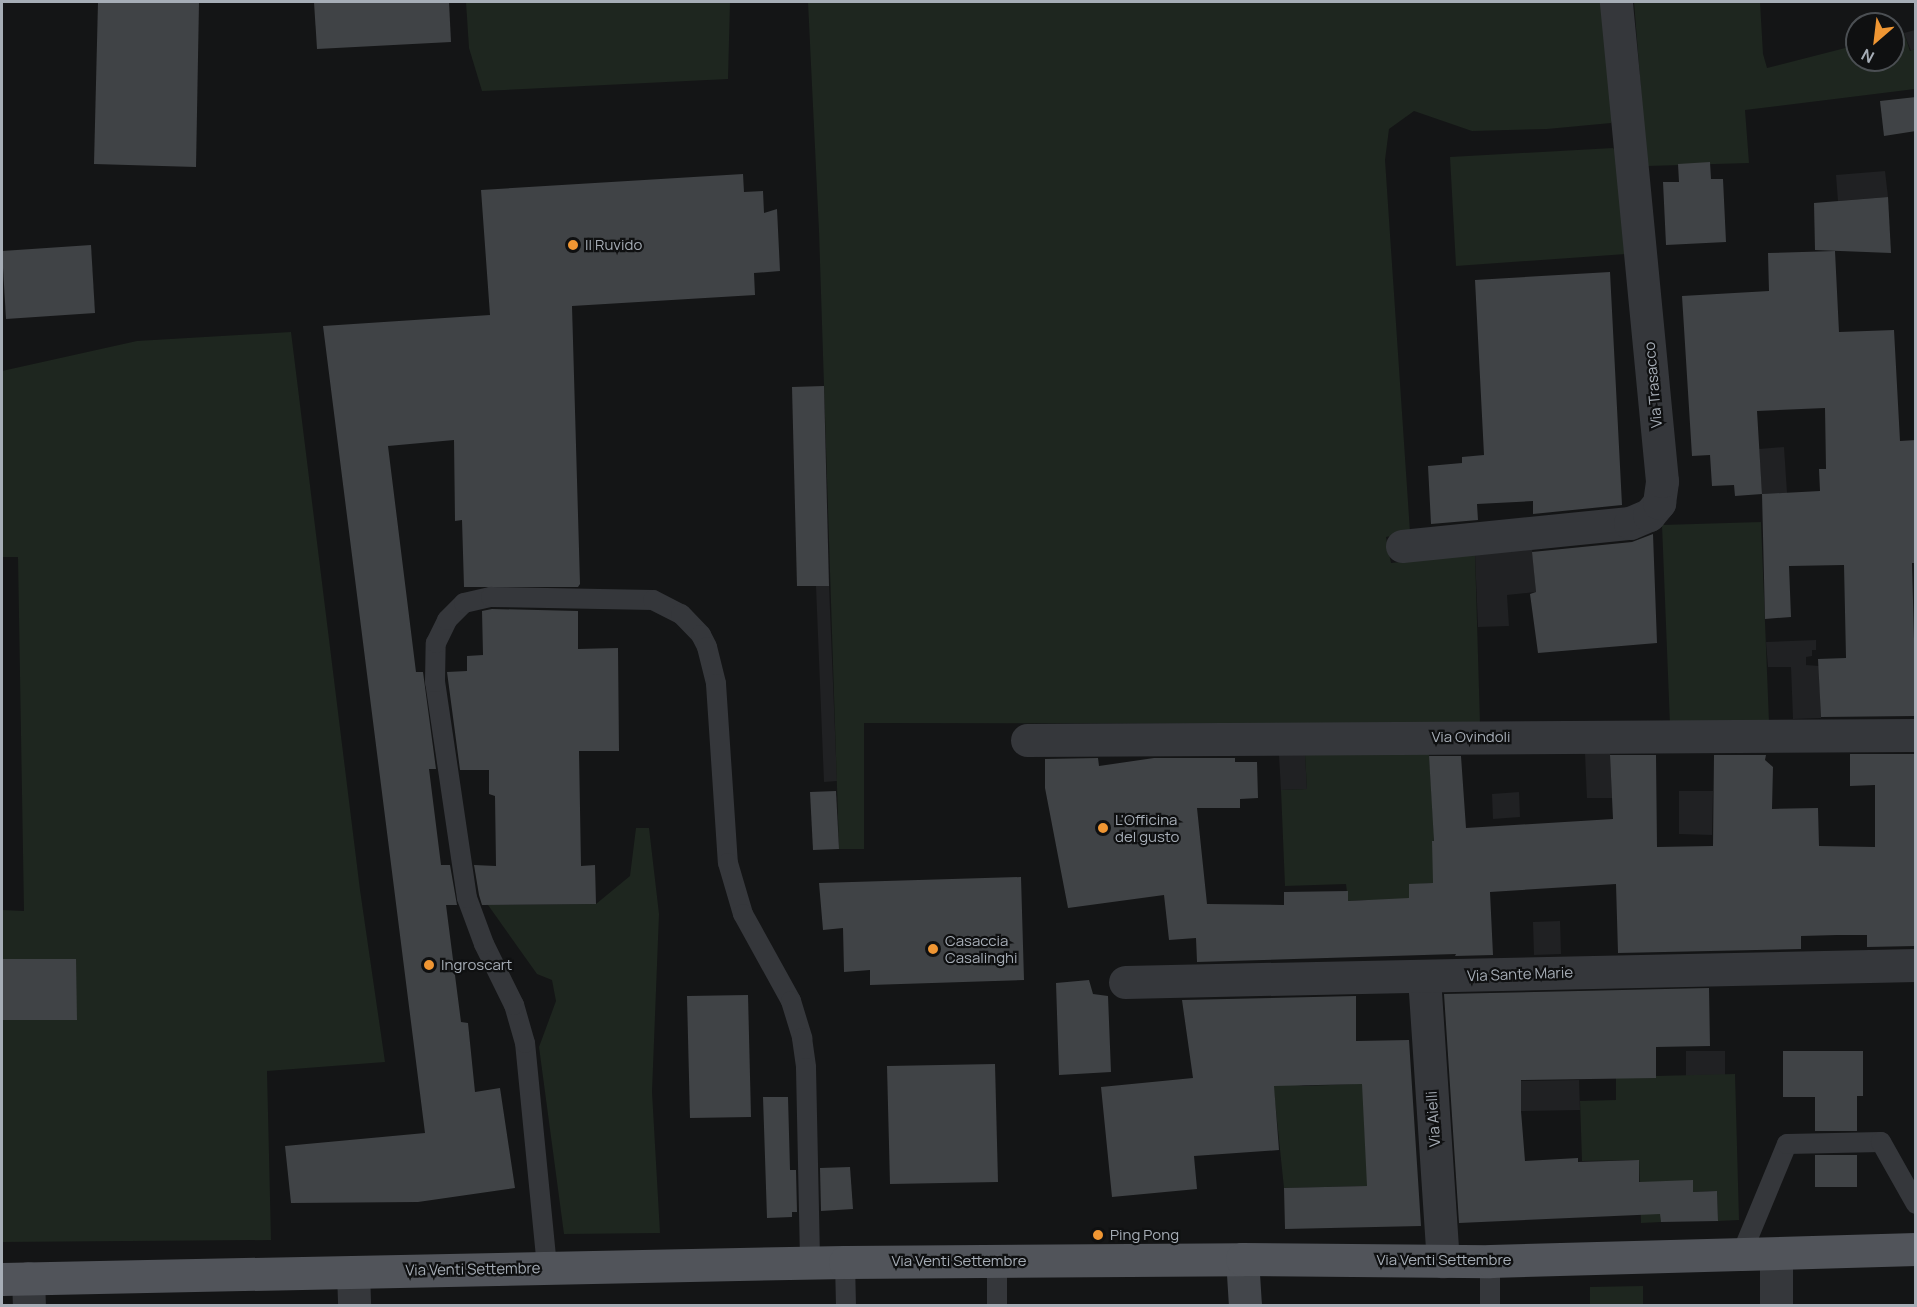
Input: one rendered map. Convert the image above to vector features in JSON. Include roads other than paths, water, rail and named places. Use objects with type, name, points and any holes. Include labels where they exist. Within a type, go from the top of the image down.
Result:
[{"type":"main road","name":"Via Venti Settembre","points":[[19,1287],[353,1272],[547,1267],[1242,1259],[1490,1261],[1916,1249]]},
{"type":"main road","points":[[1242,1259],[1245,1305]]},
{"type":"street","name":"Via Trasacco","points":[[1402,546],[1630,523],[1649,515],[1659,503],[1662,481],[1616,2]]},
{"type":"street","name":"Via Ovindoli","points":[[1027,740],[1916,735]]},
{"type":"street","name":"Via Sante Marie","points":[[1125,982],[1916,965]]},
{"type":"street","name":"Via Aielli","points":[[1424,977],[1443,1261]]},
{"type":"street","points":[[1776,1254],[1776,1305]]},
{"type":"street","points":[[353,1272],[354,1305]]},
{"type":"lane","points":[[547,1267],[525,1043],[514,1005],[484,944],[467,898],[435,682],[436,643],[447,620],[464,603],[491,597],[653,600],[681,614],[701,635],[707,647],[716,684],[728,863],[743,914],[791,1001],[802,1038],[806,1068],[810,1263]]},
{"type":"lane","points":[[1741,1255],[1787,1144],[1881,1142],[1916,1204]]},
{"type":"lane","points":[[997,1261],[997,1305]]},
{"type":"lane","points":[[1490,1261],[1490,1305]]},
{"type":"lane","points":[[844,1262],[846,1305]]},
{"type":"place","name":"Il Ruvido","points":[[573,245]]},
{"type":"place","name":"L'Officina del gusto","points":[[1103,828]]},
{"type":"place","name":"Casaccia Casalinghi","points":[[933,949]]},
{"type":"place","name":"Ingroscart","points":[[429,965]]},
{"type":"place","name":"Ping Pong","points":[[1098,1235]]}]
